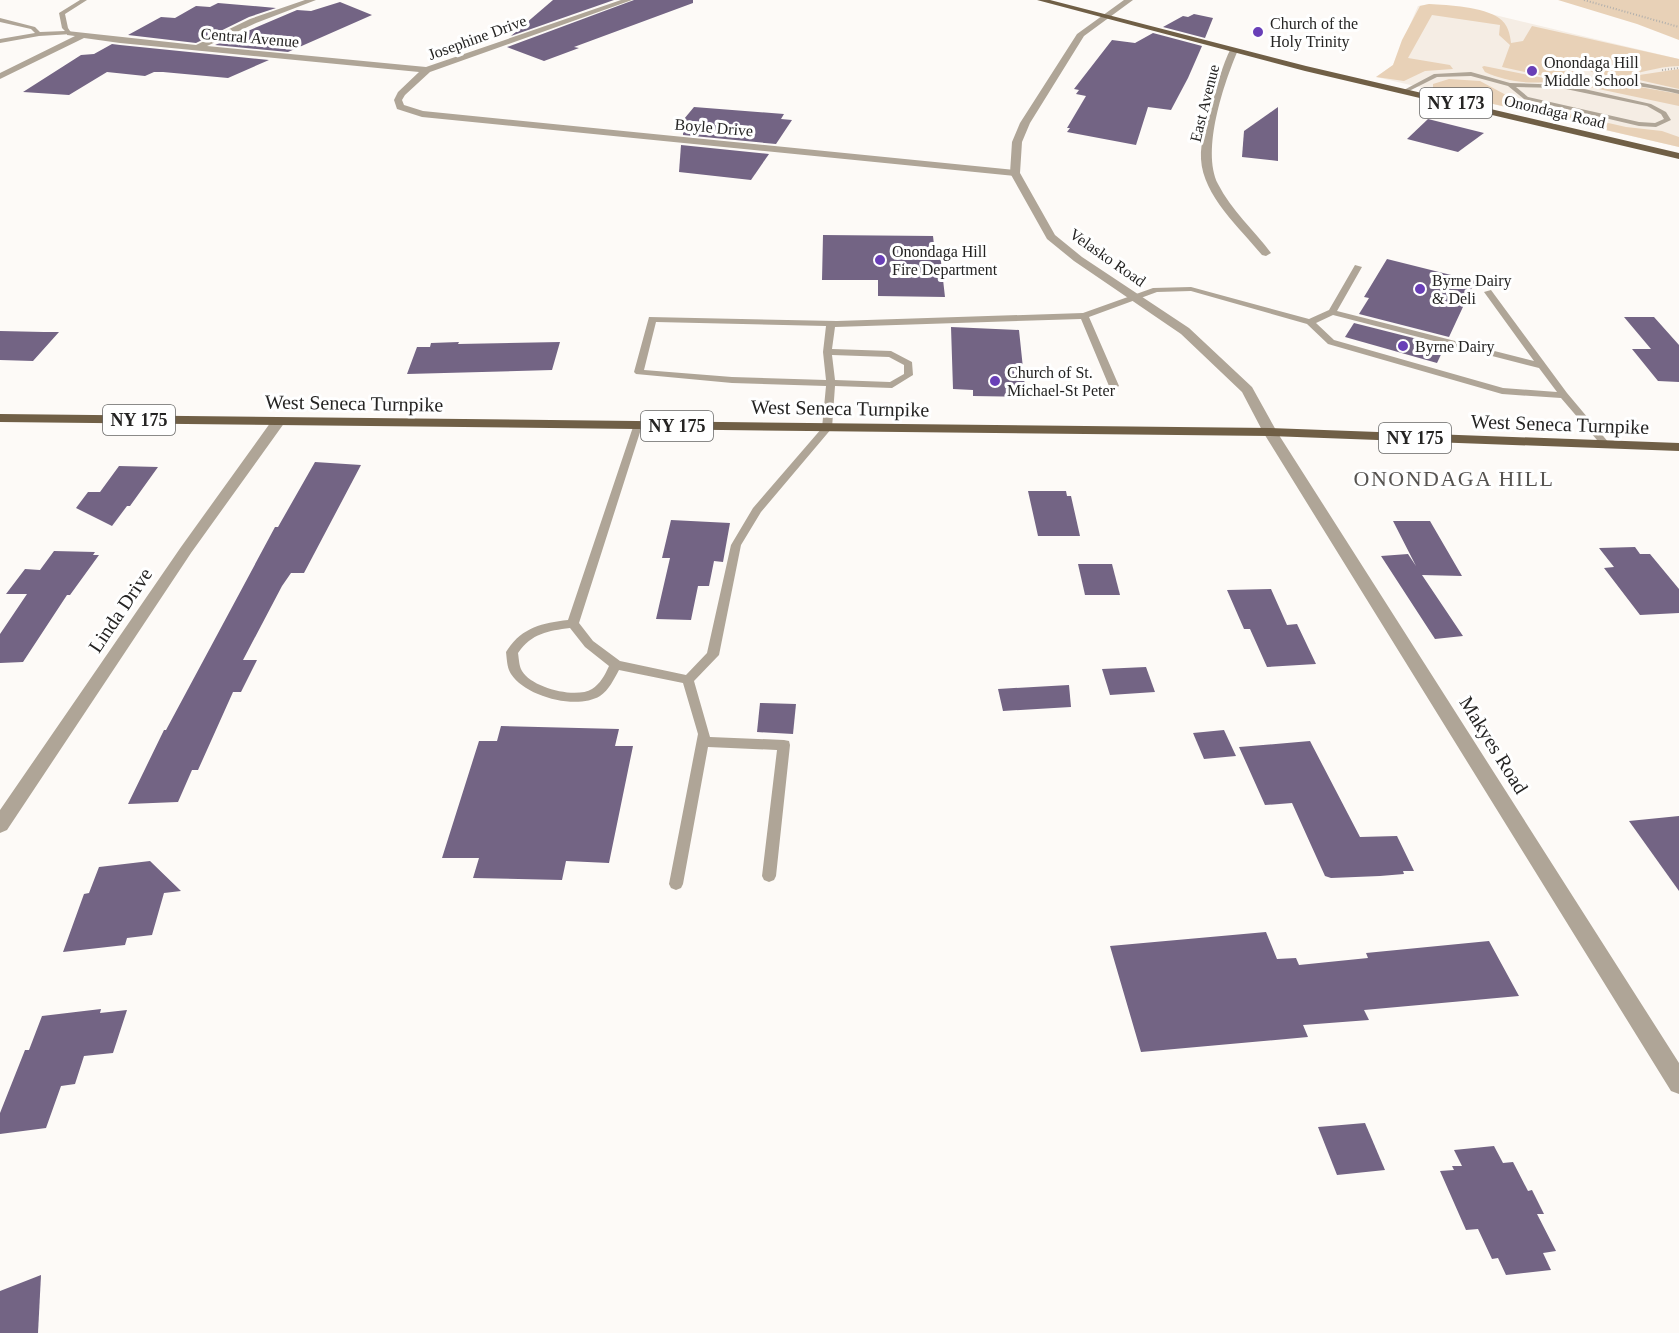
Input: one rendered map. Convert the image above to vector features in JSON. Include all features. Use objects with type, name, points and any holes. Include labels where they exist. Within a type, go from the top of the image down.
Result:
[{"type":"main road","name":"Onondaga Road","points":[[1041,0],[1234,50],[1679,156]]},
{"type":"main road","name":"West Seneca Turnpike","points":[[0,418],[1270,432],[1679,447]]},
{"type":"street","points":[[197,47],[253,21],[312,0]]},
{"type":"street","name":"Josephine Drive","points":[[410,112],[400,107],[398,100],[418,76],[427,70],[628,0]]},
{"type":"street","points":[[1015,173],[1017,142],[1025,123],[1081,34],[1129,0]]},
{"type":"street","name":"Central Avenue","points":[[70,33],[81,36],[427,70]]},
{"type":"street","points":[[0,76],[81,36]]},
{"type":"street","name":"East Avenue","points":[[1234,50],[1227,64],[1208,135],[1206,163],[1215,186],[1227,206],[1266,253]]},
{"type":"street","name":"Boyle Drive","points":[[410,112],[1015,173]]},
{"type":"street","name":"Velasko Road","points":[[1015,173],[1051,237],[1078,259],[1185,331],[1247,390],[1270,432]]},
{"type":"street","name":"Linda Drive","points":[[0,825],[186,550],[278,422]]},
{"type":"street","name":"Makyes Road","points":[[1270,432],[1347,551],[1679,1083]]},
{"type":"lane","points":[[70,33],[65,28],[62,13],[84,0]]},
{"type":"lane","points":[[0,20],[33,28],[39,34]]},
{"type":"lane","points":[[0,41],[39,34],[70,33]]},
{"type":"lane","points":[[0,50],[23,38]]},
{"type":"lane","points":[[1405,91],[1426,78],[1451,73],[1471,74],[1510,85],[1562,86],[1649,105],[1664,113],[1668,120],[1656,125],[1639,124],[1526,98],[1510,85]]},
{"type":"lane","points":[[1562,86],[1594,80],[1618,80],[1679,92]]},
{"type":"lane","points":[[1310,322],[1332,312],[1358,267]]},
{"type":"lane","points":[[827,352],[891,354],[909,364],[908,375],[892,385],[732,380],[639,372],[652,319],[831,324],[1084,316],[1156,290],[1191,289],[1310,322],[1331,342],[1366,347],[1502,390],[1564,395]]},
{"type":"lane","points":[[1488,292],[1564,395],[1606,444]]},
{"type":"lane","points":[[1332,312],[1376,328],[1440,345],[1542,366]]},
{"type":"lane","points":[[1084,316],[1114,386]]},
{"type":"lane","points":[[688,680],[713,655],[736,545],[757,510],[827,428],[831,383],[827,352],[831,324]]},
{"type":"lane","points":[[573,624],[636,426]]},
{"type":"lane","points":[[573,624],[589,644],[616,664],[688,680]]},
{"type":"lane","points":[[573,624],[543,627],[522,636],[512,652],[515,672],[533,688],[563,697],[592,694],[606,683],[616,664]]},
{"type":"lane","points":[[676,884],[704,734],[688,680]]},
{"type":"lane","points":[[703,742],[784,745],[769,876]]},
{"type":"path","points":[[1584,0],[1679,27]]},
{"type":"shaded area","points":[[1558,0],[1679,0],[1679,40],[1637,24]]},
{"type":"shaded area","name":"Onondaga Hill Middle School","points":[[1429,4],[1478,11],[1679,59],[1679,147],[1376,77],[1393,65],[1418,6]]},
{"type":"shaded area","points":[[1429,4],[1465,7],[1492,14],[1505,23],[1511,43],[1523,41],[1532,26],[1679,59],[1679,66],[1617,76],[1601,75],[1581,67],[1575,71],[1584,77],[1562,80],[1502,67],[1510,45],[1499,35],[1500,25],[1432,15],[1408,58],[1450,65],[1453,69],[1425,71],[1404,81],[1376,77],[1393,65],[1402,40],[1420,6]]},
{"type":"shaded area","points":[[1482,67],[1554,80],[1537,83],[1510,80],[1485,72]]},
{"type":"shaded area","points":[[1679,69],[1679,89],[1626,77]]},
{"type":"shaded area","points":[[1449,79],[1480,81],[1521,103],[1626,127],[1662,131],[1679,137],[1679,147],[1433,90],[1433,84]]},
{"type":"shaded area","points":[[1597,84],[1640,87],[1679,94],[1679,106],[1589,87]]},
{"type":"building","points":[[553,0],[614,0],[511,36]]},
{"type":"building","points":[[634,0],[693,0],[693,3],[574,47],[579,48],[544,61],[507,47]]},
{"type":"building","points":[[340,2],[372,15],[288,52],[215,45],[297,10],[311,11]]},
{"type":"building","points":[[218,3],[276,8],[249,17],[196,43],[128,35],[161,17],[175,18],[196,6],[210,7]]},
{"type":"building","points":[[1194,14],[1213,18],[1205,38],[1163,27],[1183,16],[1188,17]]},
{"type":"building","points":[[1153,33],[1202,46],[1171,110],[1148,107],[1136,145],[1067,132],[1070,128],[1067,128],[1086,96],[1076,94],[1079,90],[1074,89],[1112,40],[1135,43]]},
{"type":"building","points":[[112,44],[269,60],[228,78],[163,72],[154,72],[145,76],[107,72],[69,95],[23,92],[81,55],[94,54]]},
{"type":"building","points":[[694,107],[784,114],[781,119],[792,120],[776,144],[683,135],[684,119]]},
{"type":"building","points":[[1278,107],[1278,161],[1242,157],[1244,131]]},
{"type":"building","points":[[1428,119],[1484,133],[1458,152],[1407,139]]},
{"type":"building","points":[[681,145],[769,154],[751,180],[679,172]]},
{"type":"building","points":[[823,235],[933,236],[935,253],[940,253],[945,297],[878,296],[878,280],[822,280]]},
{"type":"building","name":"Byrne Dairy & Deli","points":[[1387,259],[1475,281],[1449,337],[1359,314],[1369,298],[1364,297]]},
{"type":"building","points":[[1624,317],[1654,317],[1679,345],[1679,382],[1658,381],[1632,349],[1651,349]]},
{"type":"building","name":"Byrne Dairy","points":[[1354,323],[1445,346],[1437,363],[1345,337]]},
{"type":"building","points":[[951,327],[1019,330],[1026,397],[973,396],[973,390],[953,389]]},
{"type":"building","points":[[0,331],[59,332],[33,361],[0,360]]},
{"type":"building","points":[[459,342],[458,344],[560,342],[552,370],[407,374],[417,347],[430,347],[431,343]]},
{"type":"building","points":[[315,462],[361,465],[304,573],[291,573],[282,586],[243,660],[257,660],[241,692],[233,692],[198,770],[192,770],[178,802],[128,804],[164,730],[275,527],[278,527]]},
{"type":"building","points":[[119,466],[158,467],[130,506],[127,506],[112,526],[76,508],[88,492],[100,492]]},
{"type":"building","points":[[1028,491],[1066,491],[1067,496],[1071,496],[1080,536],[1038,536]]},
{"type":"building","points":[[671,520],[730,523],[723,562],[714,561],[709,586],[698,586],[691,620],[656,619],[670,558],[662,558]]},
{"type":"building","points":[[1393,521],[1430,521],[1462,576],[1422,575],[1463,636],[1435,639],[1381,556],[1408,554],[1416,566]]},
{"type":"building","points":[[1635,547],[1640,554],[1650,554],[1679,589],[1679,613],[1640,615],[1604,568],[1614,567],[1599,548]]},
{"type":"building","points":[[54,551],[95,552],[93,555],[99,555],[70,595],[67,595],[23,662],[0,663],[0,634],[27,594],[6,594],[25,569],[40,570]]},
{"type":"building","points":[[1078,564],[1112,564],[1120,595],[1085,595]]},
{"type":"building","points":[[1271,589],[1287,625],[1297,624],[1316,664],[1267,667],[1250,629],[1244,629],[1227,590]]},
{"type":"building","points":[[1146,667],[1155,692],[1110,695],[1102,669]]},
{"type":"building","points":[[1069,685],[1071,707],[1003,711],[998,689]]},
{"type":"building","points":[[760,703],[796,704],[793,734],[757,732]]},
{"type":"building","points":[[501,726],[619,729],[615,746],[633,746],[609,863],[566,861],[562,880],[473,878],[479,858],[442,858],[479,741],[497,741]]},
{"type":"building","points":[[1224,730],[1236,756],[1204,759],[1193,733]]},
{"type":"building","points":[[1310,741],[1360,837],[1397,836],[1414,871],[1380,876],[1331,878],[1325,876],[1292,803],[1265,805],[1239,747]]},
{"type":"building","points":[[1679,816],[1679,891],[1629,821]]},
{"type":"building","points":[[150,861],[181,891],[164,893],[152,935],[127,938],[125,945],[63,952],[84,894],[89,893],[99,867]]},
{"type":"building","points":[[1266,932],[1277,959],[1296,958],[1299,965],[1368,958],[1366,953],[1489,941],[1519,996],[1364,1010],[1369,1020],[1303,1025],[1308,1037],[1141,1052],[1110,946]]},
{"type":"building","points":[[101,1009],[100,1013],[127,1010],[113,1053],[84,1056],[75,1084],[61,1086],[46,1128],[0,1134],[0,1113],[25,1050],[29,1050],[42,1016]]},
{"type":"building","points":[[1365,1123],[1385,1170],[1337,1175],[1318,1127]]},
{"type":"building","points":[[1494,1146],[1503,1163],[1513,1162],[1528,1191],[1532,1190],[1544,1214],[1537,1214],[1556,1251],[1543,1253],[1551,1270],[1506,1275],[1498,1258],[1492,1259],[1478,1229],[1466,1230],[1440,1171],[1454,1170],[1452,1166],[1462,1166],[1454,1150]]},
{"type":"building","points":[[41,1275],[38,1333],[0,1333],[0,1291]]},
{"type":"place","name":"Church of the Holy Trinity","points":[[1258,32]]},
{"type":"place","name":"Onondaga Hill Middle School","points":[[1532,71]]},
{"type":"place","name":"Onondaga Hill Fire Department","points":[[880,260]]},
{"type":"place","name":"Byrne Dairy & Deli","points":[[1420,289]]},
{"type":"place","name":"Byrne Dairy","points":[[1403,346]]},
{"type":"place","name":"Church of St. Michael-St Peter","points":[[995,381]]},
{"type":"district","name":"ONONDAGA HILL","points":[[1454,478]]}]
